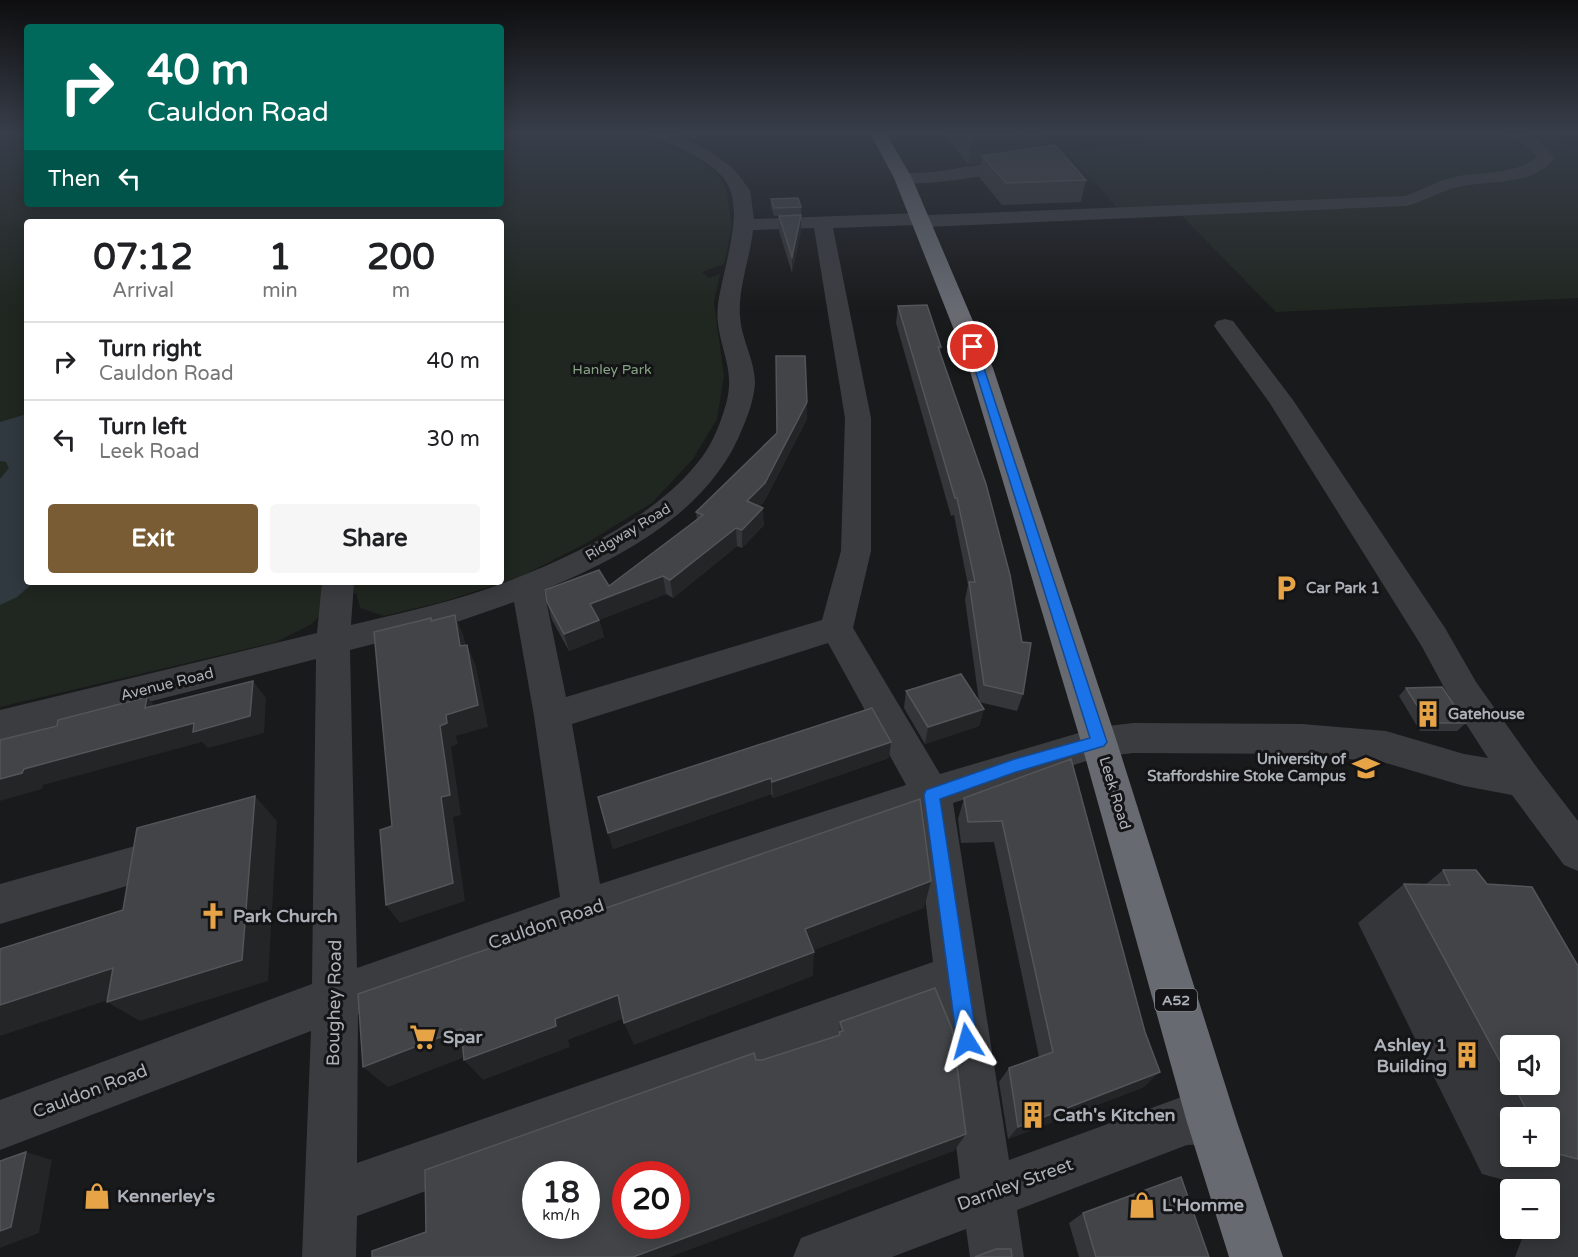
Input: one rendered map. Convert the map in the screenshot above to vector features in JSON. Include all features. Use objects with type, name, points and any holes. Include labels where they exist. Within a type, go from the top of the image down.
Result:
[{"type":"highway","name":"Leek Road","points":[[909,192],[981,368],[1099,742],[1211,1119],[1257,1257]]},
{"type":"street","name":"Ridgway Road","points":[[333,642],[451,612],[526,586],[605,549],[676,502],[713,462],[735,415],[742,376],[728,308],[744,225],[741,192]]},
{"type":"street","points":[[744,225],[920,219],[926,221],[1406,201],[1417,199],[1432,192]]},
{"type":"street","points":[[823,222],[858,418],[856,551],[836,628],[932,795],[997,1257]]},
{"type":"street","points":[[1225,326],[1250,356],[1280,400],[1433,637],[1464,692],[1524,780],[1578,852]]},
{"type":"street","name":"Boughey Road","points":[[329,1257],[335,999],[333,642],[338,585]]},
{"type":"street","points":[[526,586],[552,716],[584,910]]},
{"type":"street","points":[[552,716],[836,628]]},
{"type":"street","name":"Avenue Road","points":[[0,725],[333,642]]},
{"type":"street","name":"Cauldon Road","points":[[0,1125],[335,999],[584,910],[1015,766],[1099,742],[1133,738],[1312,740],[1386,747],[1464,770],[1524,780]]},
{"type":"street","points":[[0,904],[135,865]]},
{"type":"street","points":[[330,1199],[957,976]]},
{"type":"street","name":"Darnley Street","points":[[820,1257],[1187,1120],[1211,1119]]},
{"type":"green space","name":"Hanley Park","points":[[0,192],[24,192],[24,207],[504,207],[504,192],[727,192],[732,227],[724,264],[702,272],[709,278],[720,274],[714,302],[724,376],[717,419],[693,459],[652,503],[585,544],[520,577],[504,582],[504,219],[24,219],[24,585],[495,585],[442,602],[384,616],[360,608],[356,593],[323,600],[322,613],[312,624],[276,642],[0,707]]},
{"type":"green space","points":[[1103,192],[1578,192],[1578,298],[1276,312],[1182,216],[1127,219]]},
{"type":"shaded area","points":[[24,415],[24,585],[31,585],[17,597],[0,605],[0,479],[9,468],[6,462],[0,461],[0,422]]},
{"type":"building","points":[[798,198],[801,207],[774,208],[771,199]]},
{"type":"building","points":[[801,215],[792,257],[779,216]]},
{"type":"building","points":[[927,305],[941,347],[938,347],[986,484],[1010,575],[1022,642],[1031,643],[1023,694],[984,685],[969,582],[975,582],[957,498],[955,498],[898,306]]},
{"type":"building","points":[[776,356],[805,356],[807,402],[765,483],[747,501],[763,508],[742,530],[736,528],[670,580],[663,576],[590,604],[599,620],[564,634],[547,602],[545,590],[599,570],[609,586],[703,515],[696,512],[777,433]]},
{"type":"building","points":[[455,615],[460,646],[467,645],[478,705],[446,715],[447,723],[440,726],[450,795],[441,797],[453,883],[386,905],[380,830],[392,826],[374,632],[431,618],[431,621]]},
{"type":"building","points":[[961,674],[984,709],[928,727],[906,691]]},
{"type":"building","points":[[253,681],[250,716],[193,732],[194,723],[24,769],[22,773],[0,779],[0,740],[57,726],[58,720],[147,697],[145,708]]},
{"type":"building","points":[[1442,687],[1466,723],[1428,723],[1406,688]]},
{"type":"building","points":[[872,708],[891,742],[772,782],[771,778],[608,833],[598,797]]},
{"type":"building","points":[[1071,759],[1145,1032],[1160,1072],[1018,1127],[1009,1068],[1053,1052],[1002,821],[968,822],[964,798]]},
{"type":"building","points":[[255,796],[242,960],[107,1002],[113,968],[0,1005],[0,949],[123,910],[137,828]]},
{"type":"building","points":[[920,799],[931,881],[805,929],[814,952],[624,1023],[618,995],[555,1019],[556,1026],[464,1060],[461,1029],[363,1067],[358,994]]},
{"type":"building","points":[[1443,870],[1476,870],[1487,884],[1532,887],[1578,966],[1578,1159],[1560,1154],[1560,1107],[1525,1107],[1519,1095],[1560,1095],[1560,1035],[1500,1035],[1500,1062],[1404,884],[1450,885]]},
{"type":"building","points":[[935,988],[952,1029],[966,1134],[690,1236],[690,1161],[612,1161],[612,1239],[682,1239],[633,1257],[372,1257],[372,1251],[426,1232],[425,1170],[754,1053],[756,1060],[762,1060],[840,1035],[839,1032],[843,1031],[840,1022]]},
{"type":"building","points":[[26,1152],[11,1227],[0,1231],[0,1161]]},
{"type":"building","name":"L'Homme","points":[[1181,1177],[1209,1257],[1096,1257],[1083,1213]]},
{"type":"building","points":[[996,1249],[1011,1249],[1012,1257],[975,1257]]},
{"type":"place","name":"Car Park 1","points":[[1286,588]]},
{"type":"place","name":"Gatehouse","points":[[1428,714]]},
{"type":"place","name":"University of Staffordshire Stoke Campus","points":[[1366,768]]},
{"type":"place","name":"Park Church","points":[[213,916]]},
{"type":"place","name":"Spar","points":[[423,1037]]},
{"type":"place","name":"Ashley 1 Building","points":[[1467,1055]]},
{"type":"place","name":"Cath's Kitchen","points":[[1033,1115]]},
{"type":"place","name":"Kennerley's","points":[[97,1196]]},
{"type":"place","name":"L'Homme","points":[[1142,1205]]},
{"type":"route","points":[[967,1041],[932,795],[1015,766],[1099,742],[973,347]]}]
